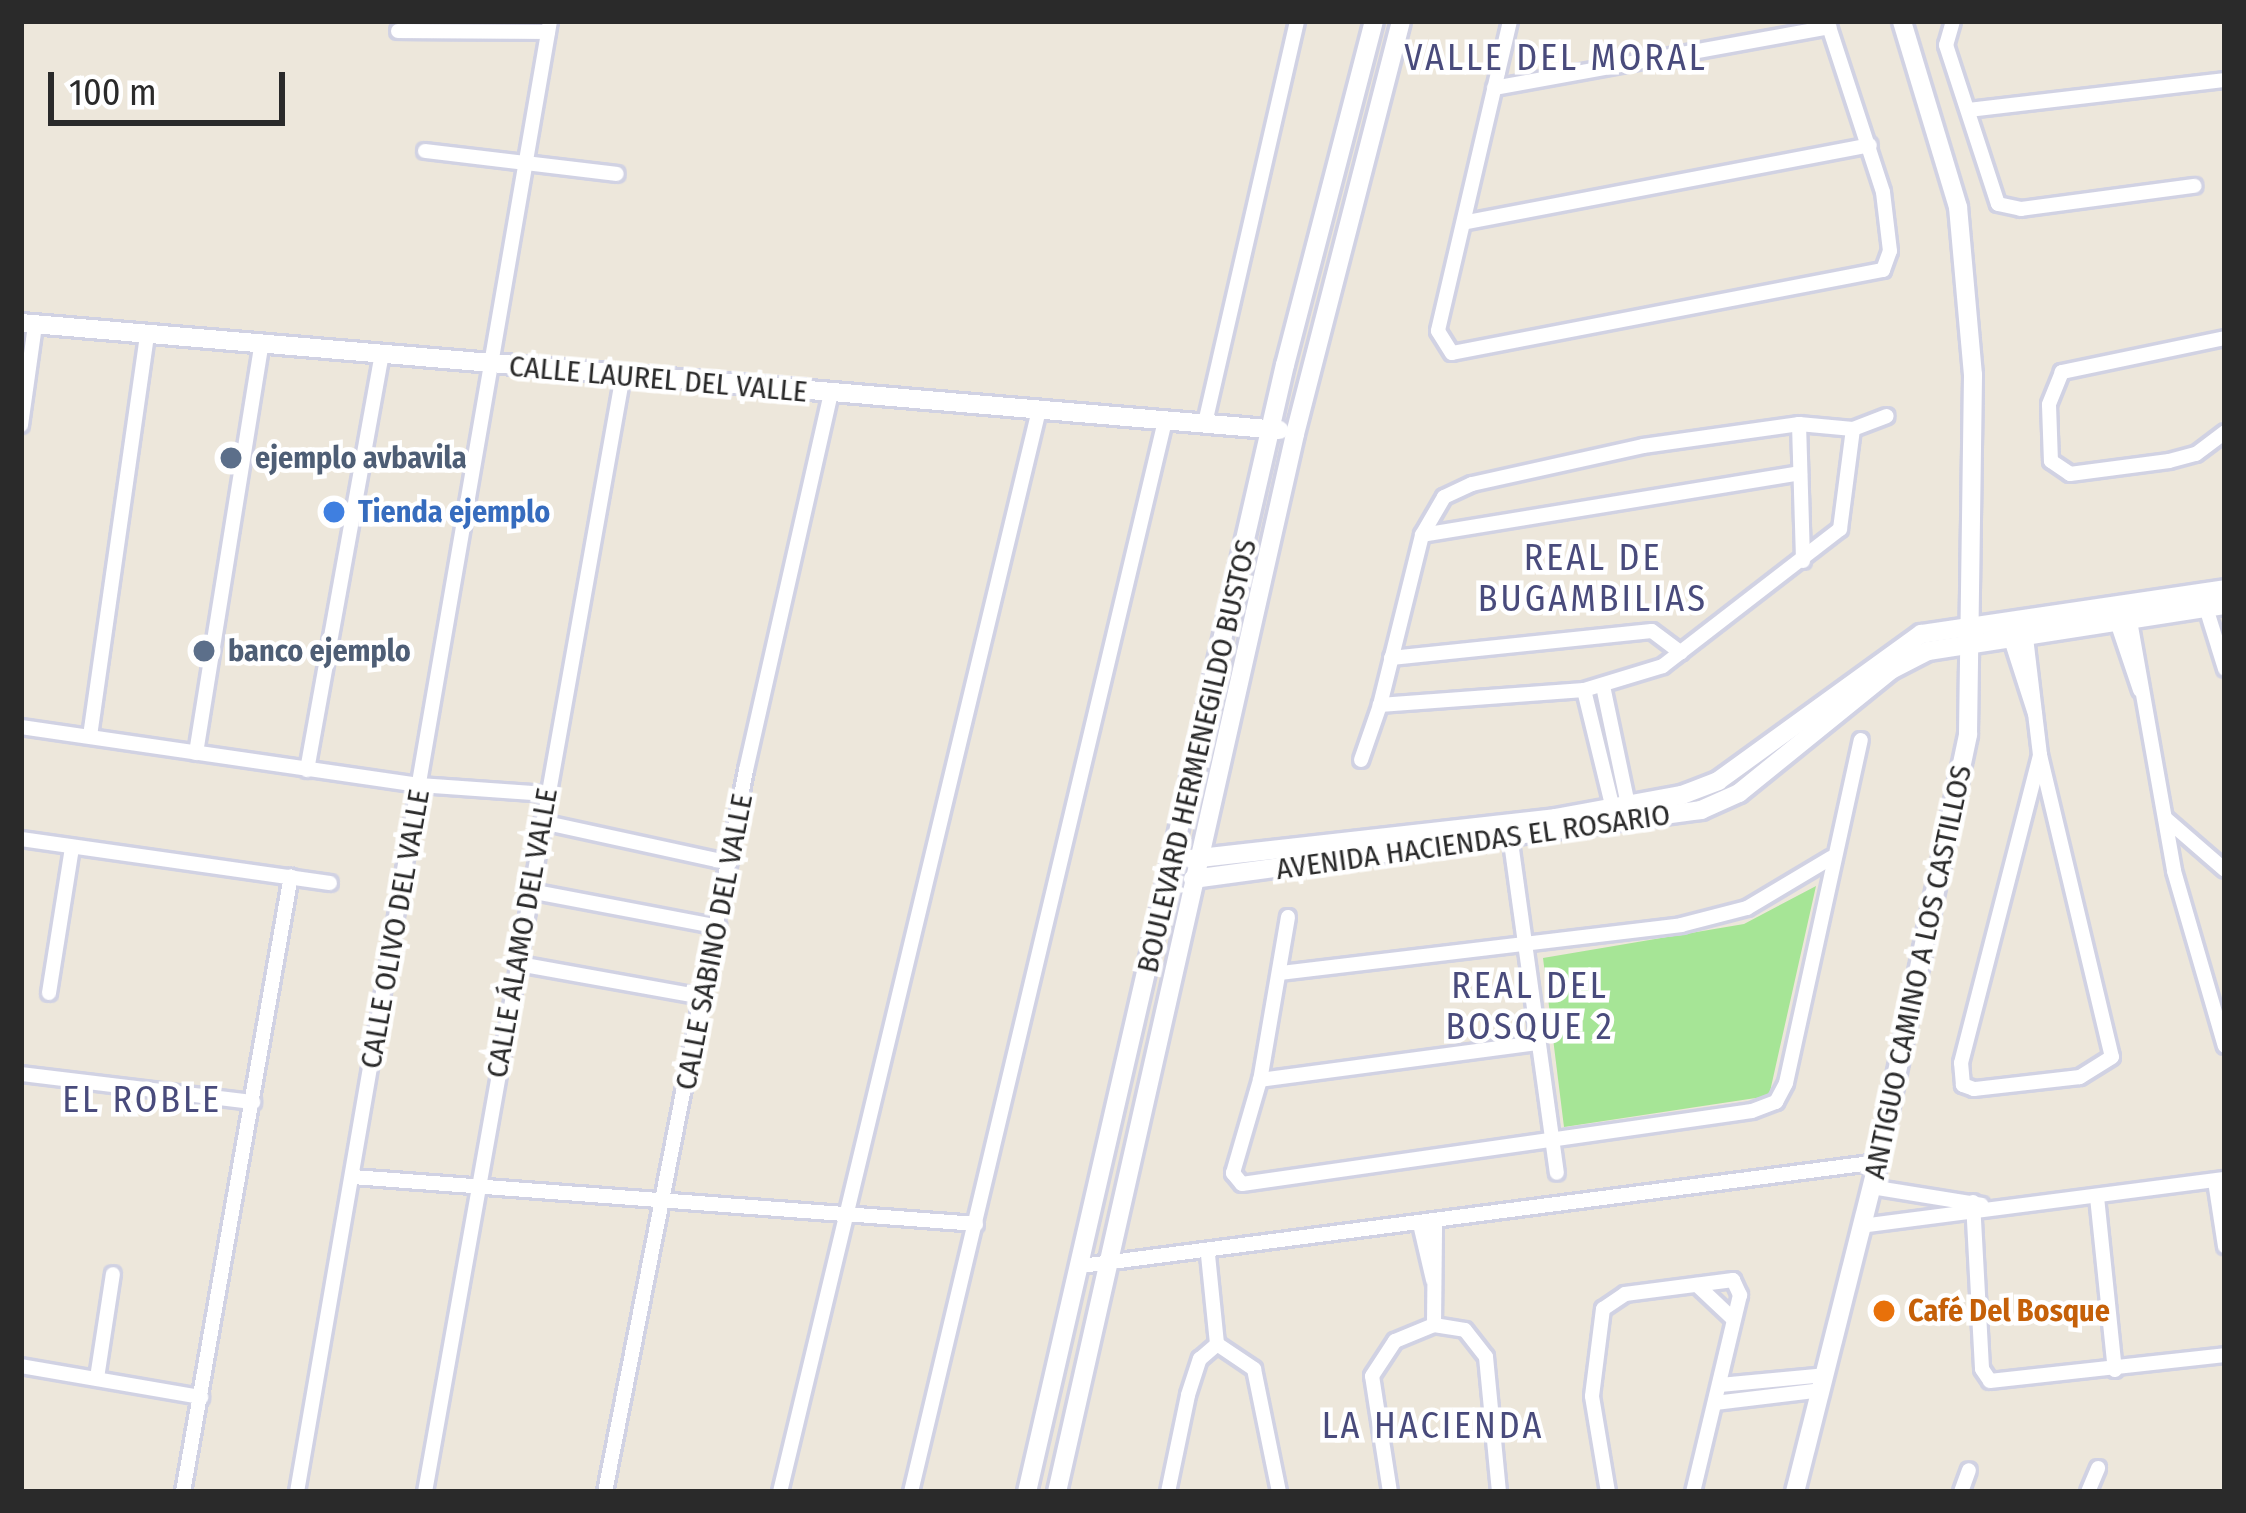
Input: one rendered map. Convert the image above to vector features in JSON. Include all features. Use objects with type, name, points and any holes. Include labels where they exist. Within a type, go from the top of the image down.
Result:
[{"type":"street","points":[[1205,423],[1298,21]]},
{"type":"street","name":"BOULEVARD HERMENEGILDO BUSTOS","points":[[1027,1492],[1270,428],[1374,21]]},
{"type":"street","name":"BOULEVARD HERMENEGILDO BUSTOS","points":[[1057,1492],[1113,1264],[1295,434],[1401,21]]},
{"type":"street","points":[[1494,88],[1828,24],[1870,145],[1890,235],[1889,261],[1876,274],[1461,355],[1443,348],[1438,332],[1467,222],[1494,88],[1510,21]]},
{"type":"street","points":[[1953,21],[1946,45],[1998,204],[2021,209],[2194,186]]},
{"type":"street","name":"ANTIGUO CAMINO A LOS CASTILLOS","points":[[1795,1492],[1878,1162],[1963,781],[1973,375],[1958,207],[1907,25]]},
{"type":"street","points":[[398,31],[549,26]]},
{"type":"street","name":"CALLE OLIVO DEL VALLE","points":[[297,1492],[549,26]]},
{"type":"street","points":[[1969,110],[2225,80]]},
{"type":"street","points":[[1467,222],[1870,145]]},
{"type":"street","points":[[424,151],[617,174]]},
{"type":"street","points":[[21,424],[28,324]]},
{"type":"street","name":"CALLE LAUREL DEL VALLE","points":[[28,324],[381,358],[1270,428],[1295,434]]},
{"type":"street","points":[[90,736],[147,334]]},
{"type":"street","points":[[2225,338],[2062,372],[2049,405],[2051,461],[2070,474],[2169,460],[2196,454],[2225,432]]},
{"type":"street","points":[[196,753],[261,346]]},
{"type":"street","points":[[307,770],[381,358]]},
{"type":"street","name":"CALLE ÁLAMO DEL VALLE","points":[[425,1492],[623,375]]},
{"type":"street","name":"CALLE SABINO DEL VALLE","points":[[605,1492],[730,863],[831,394]]},
{"type":"street","points":[[780,1492],[852,1211],[1040,410]]},
{"type":"street","points":[[1361,760],[1380,705],[1422,535],[1444,497],[1472,484],[1643,446],[1799,424],[1853,429],[1887,416]]},
{"type":"street","points":[[911,1492],[1165,421]]},
{"type":"street","points":[[1799,424],[1803,561]]},
{"type":"street","points":[[1380,705],[1584,690],[1681,652],[1803,561],[1844,522],[1853,429]]},
{"type":"street","points":[[1422,535],[1800,472]]},
{"type":"street","points":[[2218,603],[2225,669]]},
{"type":"street","name":"AVENIDA HACIENDAS EL ROSARIO","points":[[1169,882],[1304,856],[1623,817],[1718,781],[1883,667],[1922,634],[1970,633],[2218,603]]},
{"type":"street","points":[[2122,614],[2165,818],[2225,1046]]},
{"type":"street","points":[[2016,628],[2040,755],[2112,1057],[2080,1077],[1975,1089],[1963,1084],[1961,1063],[2040,755]]},
{"type":"street","points":[[1390,658],[1652,631],[1681,652]]},
{"type":"street","points":[[1603,686],[1623,817]]},
{"type":"street","points":[[1584,690],[1623,817]]},
{"type":"street","points":[[21,727],[419,785],[547,794]]},
{"type":"street","points":[[1288,917],[1260,1080],[1233,1173],[1242,1184],[1752,1111],[1776,1102],[1786,1083],[1831,857],[1861,740]]},
{"type":"street","points":[[1209,818],[1222,842],[1248,854]]},
{"type":"street","points":[[2165,818],[2225,870]]},
{"type":"street","points":[[542,822],[730,863]]},
{"type":"street","points":[[1509,832],[1557,1173]]},
{"type":"street","points":[[21,838],[329,883]]},
{"type":"street","points":[[49,993],[73,847]]},
{"type":"street","name":"AVENIDA HACIENDAS EL ROSARIO","points":[[1174,860],[1248,854],[1304,856]]},
{"type":"street","points":[[1280,973],[1723,916],[1831,857]]},
{"type":"street","points":[[183,1492],[290,875]]},
{"type":"street","points":[[530,891],[719,927]]},
{"type":"street","points":[[519,964],[703,997]]},
{"type":"street","points":[[1260,1080],[1538,1043]]},
{"type":"street","points":[[21,1074],[253,1102]]},
{"type":"street","points":[[1081,1266],[1208,1255],[1878,1162]]},
{"type":"street","points":[[352,1177],[852,1211],[976,1224]]},
{"type":"street","points":[[1871,1187],[1993,1209],[2220,1180],[2225,1246]]},
{"type":"street","points":[[2097,1197],[2115,1370]]},
{"type":"street","points":[[1862,1226],[1974,1208]]},
{"type":"street","points":[[1974,1208],[1982,1369],[1990,1381],[2225,1355]]},
{"type":"street","points":[[1427,1223],[1434,1325]]},
{"type":"street","points":[[1208,1255],[1217,1344]]},
{"type":"street","points":[[97,1378],[113,1274]]},
{"type":"street","points":[[1608,1492],[1592,1396],[1597,1319],[1625,1294],[1738,1283],[1720,1385],[1693,1492]]},
{"type":"street","points":[[1697,1285],[1727,1305],[1732,1323]]},
{"type":"street","points":[[1390,1492],[1372,1376],[1395,1341],[1434,1325],[1465,1330],[1486,1357],[1499,1492]]},
{"type":"street","points":[[1168,1492],[1188,1395],[1200,1359],[1217,1344]]},
{"type":"street","points":[[1217,1344],[1254,1369],[1279,1492]]},
{"type":"street","points":[[21,1366],[201,1397]]},
{"type":"street","points":[[1720,1385],[1823,1383]]},
{"type":"street","points":[[1715,1403],[1823,1383]]},
{"type":"street","points":[[2088,1492],[2098,1468]]},
{"type":"street","points":[[1961,1492],[1969,1470]]},
{"type":"green space","points":[[1816,886],[1769,1096],[1564,1127],[1543,958],[1744,924]]},
{"type":"place","name":"ejemplo avbavila","points":[[231,458]]},
{"type":"place","name":"Tienda ejemplo","points":[[334,512]]},
{"type":"place","name":"banco ejemplo","points":[[204,651]]},
{"type":"place","name":"Café Del Bosque","points":[[1884,1311]]},
{"type":"district","name":"VALLE DEL MORAL","points":[[1556,59]]},
{"type":"district","name":"REAL DE BUGAMBILIAS","points":[[1593,578]]},
{"type":"district","name":"REAL DEL BOSQUE 2","points":[[1530,1006]]},
{"type":"district","name":"EL ROBLE","points":[[142,1101]]},
{"type":"district","name":"LA HACIENDA","points":[[1433,1427]]}]
